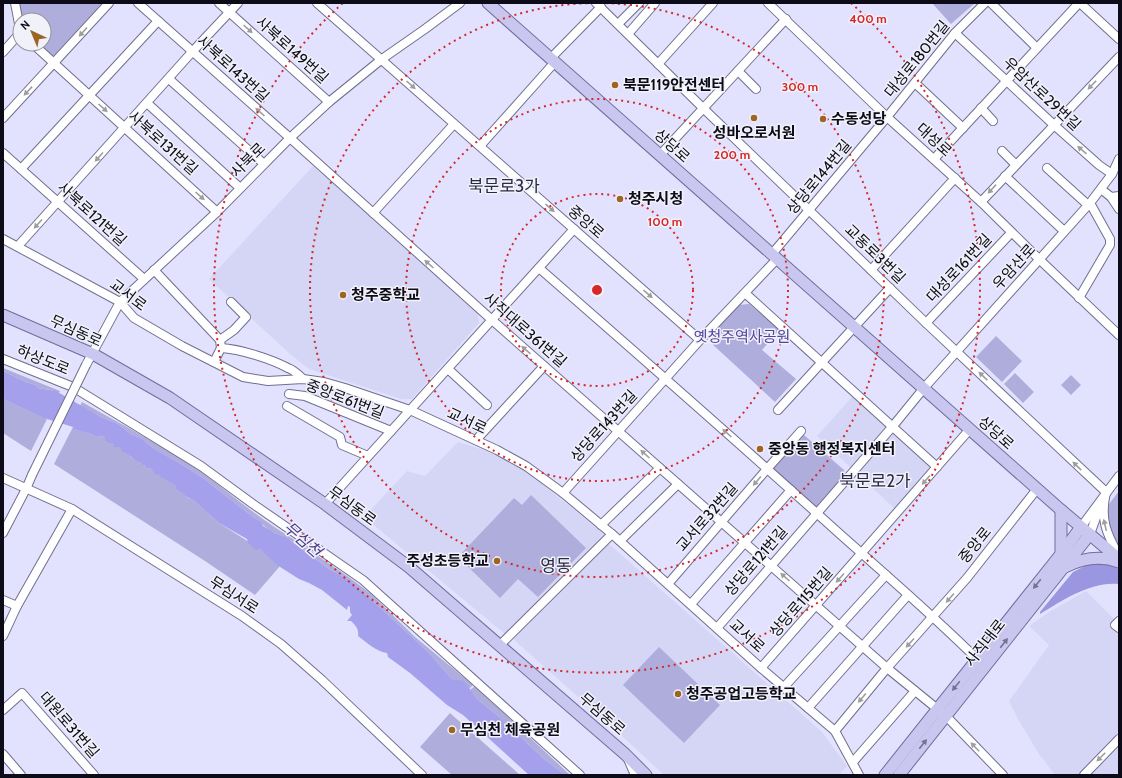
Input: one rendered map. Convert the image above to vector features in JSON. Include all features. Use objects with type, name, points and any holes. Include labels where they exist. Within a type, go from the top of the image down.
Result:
[{"type":"main road","name":"상당로","points":[[488,3],[1119,561]]},
{"type":"main road","name":"무심동로","points":[[3,315],[93,354],[170,398],[325,504],[409,567],[625,754],[646,775]]},
{"type":"main road","points":[[1061,510],[1061,554]]},
{"type":"main road","name":"사직대로","points":[[902,773],[977,659],[1081,527]]},
{"type":"main road","name":"사직대로","points":[[885,775],[941,713],[1090,534]]},
{"type":"main road","points":[[1064,567],[1077,561],[1094,558],[1108,558],[1119,561]]},
{"type":"street","points":[[3,118],[109,3]]},
{"type":"street","name":"사북로143번길","points":[[138,3],[290,138]]},
{"type":"street","name":"사북로149번길","points":[[219,3],[329,102]]},
{"type":"street","points":[[18,246],[192,52],[238,3]]},
{"type":"street","name":"중앙로","points":[[318,3],[700,340]]},
{"type":"street","name":"사북로","points":[[26,489],[86,365],[120,302],[217,212],[290,138],[329,102],[382,59],[460,3]]},
{"type":"street","points":[[618,24],[639,3]]},
{"type":"street","points":[[628,34],[655,3]]},
{"type":"street","points":[[658,64],[713,3]]},
{"type":"street","name":"대성로","points":[[768,3],[887,117],[981,202],[1119,335]]},
{"type":"street","name":"대성로180번길","points":[[887,117],[955,33],[985,3]]},
{"type":"street","points":[[991,3],[1037,48]]},
{"type":"street","points":[[934,159],[1079,3],[1119,40]]},
{"type":"street","points":[[480,146],[598,5]]},
{"type":"street","name":"교동로3번길","points":[[598,5],[926,323],[1106,492]]},
{"type":"street","points":[[660,156],[786,19]]},
{"type":"street","points":[[21,169],[158,21]]},
{"type":"street","name":"우암산로29번길","points":[[955,33],[1054,125],[1099,165],[1112,174]]},
{"type":"street","points":[[3,52],[12,42]]},
{"type":"street","name":"사북로131번길","points":[[42,52],[217,212]]},
{"type":"street","points":[[981,202],[1119,57]]},
{"type":"street","points":[[738,71],[756,89]]},
{"type":"street","points":[[169,79],[264,164]]},
{"type":"street","points":[[915,83],[963,128]]},
{"type":"street","points":[[147,103],[240,188]]},
{"type":"street","points":[[981,108],[993,121]]},
{"type":"street","name":"상당로144번길","points":[[775,257],[810,210],[887,117]]},
{"type":"street","points":[[373,213],[454,124]]},
{"type":"street","name":"사직대로361번길","points":[[290,138],[544,366],[816,606],[941,713],[1003,775]]},
{"type":"street","points":[[1002,151],[1016,165]]},
{"type":"street","name":"사북로121번길","points":[[3,154],[144,279]]},
{"type":"street","name":"우암산로","points":[[924,388],[1101,190],[1112,174],[1119,159]]},
{"type":"street","points":[[1046,168],[1089,204],[1110,239],[1110,245],[1079,298]]},
{"type":"street","points":[[1005,176],[1064,231]]},
{"type":"street","points":[[871,270],[955,178]]},
{"type":"street","points":[[1101,190],[1115,197],[1119,209]]},
{"type":"street","name":"중앙로61번길","points":[[325,504],[574,229]]},
{"type":"street","name":"대성로161번길","points":[[926,323],[1012,232]]},
{"type":"street","name":"교서로","points":[[3,239],[120,302],[134,318],[182,346],[243,377],[268,381],[303,379],[324,382],[410,410],[476,440],[526,466],[563,493],[612,534],[761,668],[835,731],[859,775]]},
{"type":"street","name":"상당로143번길","points":[[563,493],[700,340],[745,293],[775,257]]},
{"type":"street","points":[[539,268],[666,378],[933,617],[887,668],[835,731]]},
{"type":"street","points":[[154,270],[221,344]]},
{"type":"street","points":[[778,410],[890,288]]},
{"type":"street","points":[[745,293],[937,466]]},
{"type":"street","points":[[214,362],[221,344],[246,317],[231,302]]},
{"type":"street","name":"교서로","points":[[221,344],[289,368],[303,379]]},
{"type":"street","name":"하상도로","points":[[3,359],[73,387],[201,466],[363,580],[580,775]]},
{"type":"street","points":[[476,440],[544,366]]},
{"type":"street","points":[[448,369],[487,405]]},
{"type":"street","name":"상당로121번길","points":[[717,628],[893,426],[924,388]]},
{"type":"street","name":"중앙로61번길","points":[[289,394],[305,396],[391,431]]},
{"type":"street","name":"중앙로61번길","points":[[287,406],[340,437],[342,445],[368,456]]},
{"type":"street","name":"상당로115번길","points":[[761,668],[970,429]]},
{"type":"street","name":"교서로32번길","points":[[668,584],[801,430]]},
{"type":"street","points":[[601,525],[660,468]]},
{"type":"street","points":[[1081,527],[1119,476]]},
{"type":"street","name":"무심서로","points":[[3,478],[72,509],[242,616],[281,644],[320,678],[418,774]]},
{"type":"street","points":[[620,541],[678,484]]},
{"type":"street","points":[[3,533],[26,489]]},
{"type":"street","name":"중앙로","points":[[933,617],[967,578],[1037,489]]},
{"type":"street","points":[[691,604],[791,490]]},
{"type":"street","points":[[1090,534],[1106,492]]},
{"type":"street","points":[[1106,492],[1103,511],[1104,524],[1112,544],[1119,556]]},
{"type":"street","points":[[3,636],[17,606],[72,509]]},
{"type":"street","points":[[500,645],[612,534]]},
{"type":"street","points":[[784,687],[886,575]]},
{"type":"street","points":[[808,708],[908,595]]},
{"type":"street","points":[[3,600],[17,606]]},
{"type":"street","name":"사직대로","points":[[933,617],[977,659]]},
{"type":"street","points":[[1119,621],[1115,625],[1119,628]]},
{"type":"street","points":[[853,762],[915,691]]},
{"type":"street","name":"대원로31번길","points":[[3,710],[22,693],[90,774]]},
{"type":"street","points":[[1084,775],[1119,739]]},
{"type":"street","points":[[3,754],[21,775]]},
{"type":"street","points":[[625,754],[635,775]]},
{"type":"shaded area","name":"청주중학교","points":[[313,166],[477,311],[479,323],[412,399],[401,399],[309,369],[290,354],[209,279]]},
{"type":"shaded area","points":[[3,371],[36,385],[38,388],[56,391],[99,416],[118,424],[131,434],[141,438],[153,448],[203,478],[261,522],[263,526],[287,538],[329,569],[351,581],[426,650],[452,679],[464,681],[477,699],[497,715],[544,759],[565,775],[529,775],[463,715],[447,705],[410,673],[388,657],[387,653],[376,649],[358,636],[358,629],[356,626],[351,621],[347,621],[352,615],[350,612],[350,607],[348,606],[347,610],[322,590],[299,579],[277,565],[260,549],[256,550],[248,543],[247,539],[219,523],[193,500],[176,489],[176,486],[161,478],[160,475],[155,474],[152,469],[146,468],[142,465],[142,463],[136,461],[121,451],[121,448],[115,448],[113,444],[105,441],[103,436],[97,437],[74,429],[73,427],[44,418],[3,399]]},
{"type":"shaded area","points":[[854,395],[933,466],[895,509],[817,436]]},
{"type":"shaded area","name":"주성초등학교","points":[[458,442],[484,450],[525,470],[604,534],[505,634],[364,517],[407,471],[425,476]]},
{"type":"shaded area","name":"청주공업고등학교","points":[[608,543],[822,732],[847,766],[839,775],[664,775],[513,639]]},
{"type":"shaded area","points":[[1098,562],[1107,562],[1119,569],[1119,584],[1098,585],[1088,588],[1040,614],[1040,612],[1073,572],[1087,565]]},
{"type":"shaded area","points":[[1086,591],[1115,620],[1119,632],[1119,775],[1055,775],[1039,754],[1009,701],[1049,645],[1029,626],[1049,612]]},
{"type":"green space","points":[[18,3],[105,3],[54,59],[47,52],[52,52],[52,12],[20,12]]},
{"type":"green space","points":[[932,3],[975,3],[951,24]]},
{"type":"green space","name":"옛청주역사공원","points":[[749,304],[779,330],[762,350],[796,379],[775,402],[711,343],[710,335],[738,305]]},
{"type":"green space","points":[[996,336],[1022,361],[1002,382],[976,357]]},
{"type":"green space","points":[[3,368],[60,391],[59,393],[38,388],[36,385],[3,371]]},
{"type":"green space","points":[[1015,373],[1034,392],[1023,403],[1004,384]]},
{"type":"green space","points":[[1071,375],[1081,385],[1071,395],[1061,385]]},
{"type":"green space","points":[[3,399],[47,419],[31,451],[3,433]]},
{"type":"green space","points":[[82,402],[141,435],[198,470],[259,516],[298,542],[296,544],[270,530],[203,478],[153,448],[141,438],[131,434],[118,424],[80,406]]},
{"type":"green space","points":[[73,427],[97,437],[103,436],[115,446],[121,448],[132,458],[142,463],[146,468],[152,469],[176,486],[188,498],[193,500],[219,523],[260,549],[280,566],[255,595],[54,464]]},
{"type":"green space","points":[[804,435],[844,470],[846,477],[817,511],[769,469],[798,437]]},
{"type":"green space","points":[[1119,491],[1119,551],[1107,527],[1106,508]]},
{"type":"green space","points":[[531,495],[586,548],[538,597],[518,579],[500,598],[458,557],[514,498],[522,505]]},
{"type":"green space","points":[[299,543],[371,594],[415,637],[473,685],[469,689],[464,682],[452,679],[426,650],[351,581],[329,569],[297,545]]},
{"type":"green space","points":[[659,647],[720,705],[684,743],[623,685]]},
{"type":"green space","points":[[475,686],[570,775],[565,775],[544,759],[497,715],[477,699],[470,690]]},
{"type":"green space","name":"무심천 체육공원","points":[[450,713],[520,775],[452,775],[420,747]]},
{"type":"place","name":"북문119안전센터","points":[[615,85]]},
{"type":"place","name":"성바오로서원","points":[[754,118]]},
{"type":"place","name":"수동성당","points":[[823,119]]},
{"type":"place","name":"청주시청","points":[[620,199]]},
{"type":"place","name":"청주중학교","points":[[343,295]]},
{"type":"place","name":"중앙동 행정복지센터","points":[[760,449]]},
{"type":"place","name":"주성초등학교","points":[[497,561]]},
{"type":"place","name":"청주공업고등학교","points":[[678,694]]},
{"type":"place","name":"무심천 체육공원","points":[[452,730]]},
{"type":"district","name":"북문로3가","points":[[504,186]]},
{"type":"district","name":"북문로2가","points":[[875,481]]},
{"type":"district","name":"영동","points":[[556,566]]},
{"type":"water label","name":"무심천","points":[[303,539]]}]
